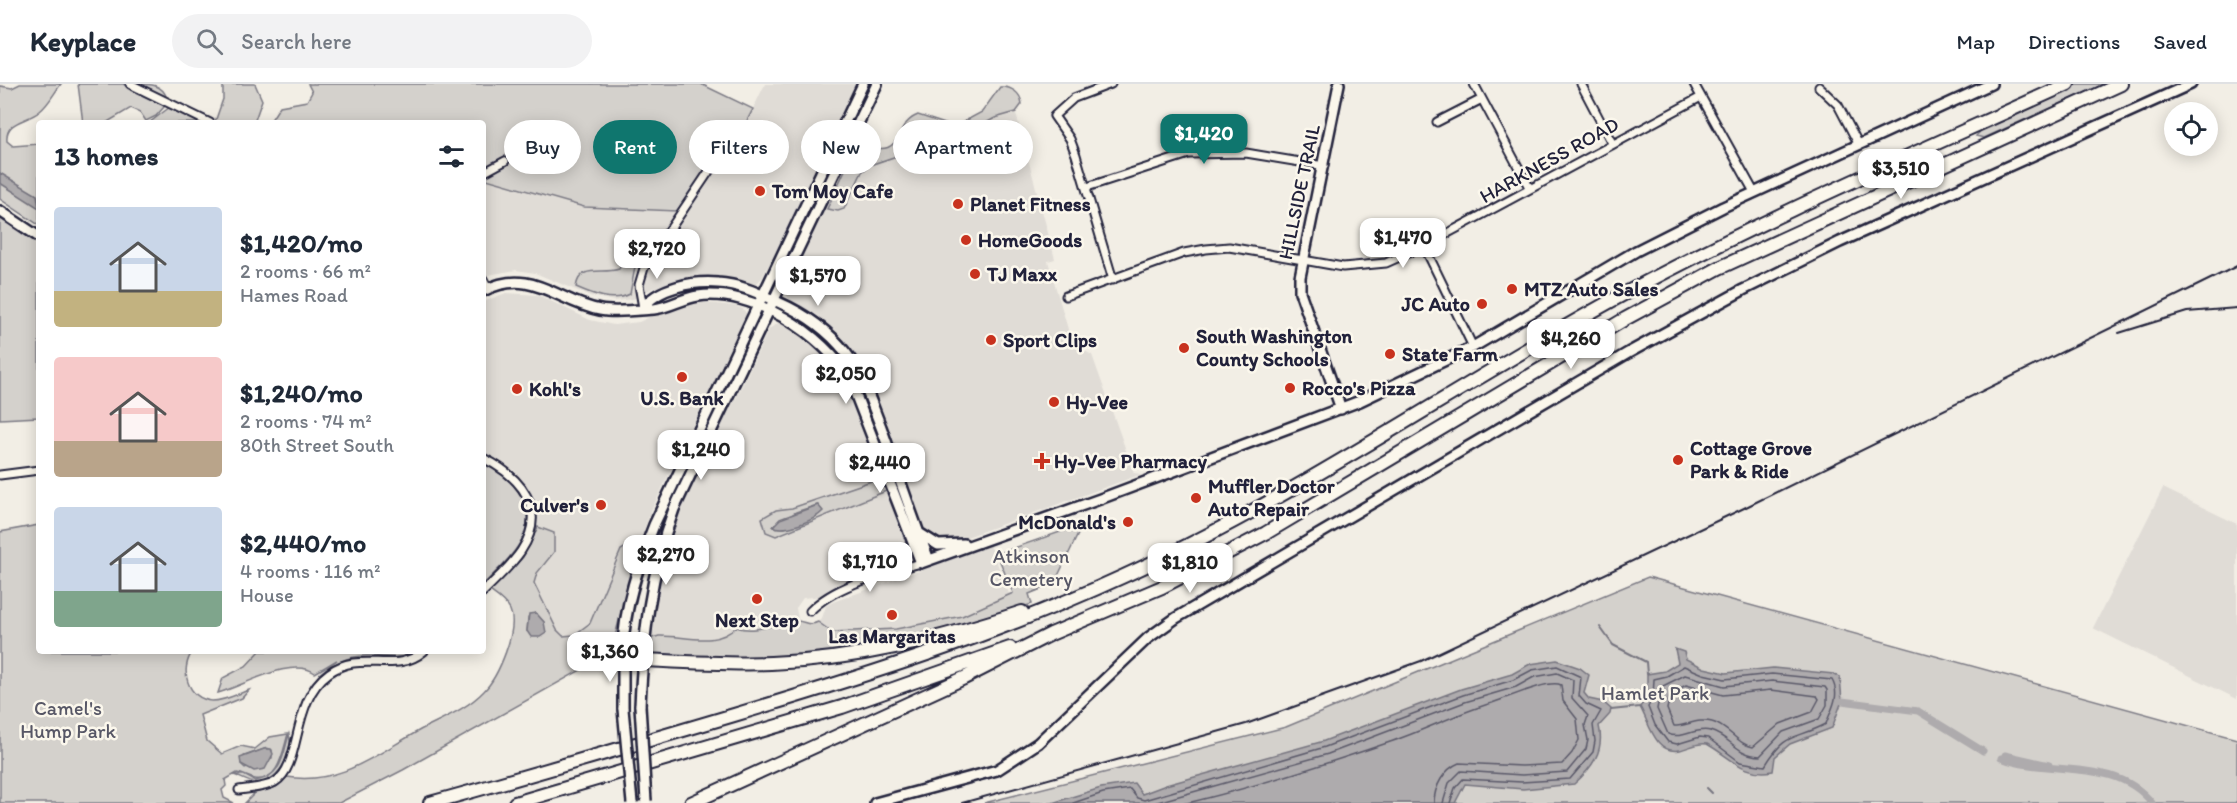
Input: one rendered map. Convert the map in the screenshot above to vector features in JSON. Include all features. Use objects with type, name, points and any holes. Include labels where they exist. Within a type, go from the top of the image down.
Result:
[{"type":"highway","points":[[430,803],[828,687],[962,644],[1119,579],[1203,540],[1289,492],[1611,302],[1797,206],[2067,84]]},
{"type":"highway","points":[[691,803],[914,702],[1051,634],[1162,587],[1266,533],[1625,318],[1719,268],[2121,84]]},
{"type":"highway","points":[[625,659],[767,664],[862,654],[958,632],[1119,579]]},
{"type":"highway","points":[[515,803],[842,708],[1051,634]]},
{"type":"street","points":[[130,84],[204,120]]},
{"type":"street","points":[[632,803],[623,709],[625,659],[623,650],[630,604],[650,536],[862,84]]},
{"type":"street","points":[[646,802],[640,706],[642,660],[652,587],[670,520],[687,478],[775,300],[876,84]]},
{"type":"street","points":[[1111,84],[1074,98],[1054,116],[1070,139],[1087,187],[1113,280]]},
{"type":"street","name":"HILLSIDE TRAIL","points":[[1339,84],[1324,166],[1302,259],[1300,292],[1341,409]]},
{"type":"street","points":[[1474,84],[1530,189]]},
{"type":"street","points":[[1581,84],[1612,143]]},
{"type":"street","points":[[1694,84],[1754,192]]},
{"type":"street","points":[[810,611],[841,591],[979,543],[1341,409],[1473,346],[1636,251],[1754,192],[1991,84]]},
{"type":"street","points":[[875,803],[997,770],[1038,743],[1148,638],[1176,618],[1667,330],[1840,242],[2191,84]]},
{"type":"street","points":[[1818,87],[1838,105],[1859,145]]},
{"type":"street","name":"HARKNESS ROAD","points":[[1066,297],[1184,253],[1206,249],[1229,247],[1343,267],[1386,263],[1424,246],[1701,97]]},
{"type":"street","points":[[1437,122],[1482,99]]},
{"type":"street","points":[[1087,187],[1189,154],[1246,153],[1324,166]]},
{"type":"street","points":[[486,171],[504,162]]},
{"type":"street","points":[[643,308],[639,285],[644,268],[708,174]]},
{"type":"street","points":[[0,211],[36,235]]},
{"type":"street","points":[[1424,246],[1473,346]]},
{"type":"street","points":[[643,308],[650,297],[703,282],[736,285],[775,300],[816,322],[839,345],[855,366],[869,395],[919,533],[925,561]]},
{"type":"street","points":[[486,290],[512,284],[531,284],[548,288],[599,310],[621,311],[655,309],[685,298],[713,295],[730,297],[757,306],[816,339],[844,371],[856,393],[925,561]]},
{"type":"street","points":[[486,460],[516,479],[527,496],[531,516],[530,532],[523,548],[486,589]]},
{"type":"street","points":[[0,475],[36,470]]},
{"type":"street","points":[[919,533],[940,545],[979,543]]},
{"type":"street","points":[[240,790],[270,784],[282,776],[289,764],[306,700],[315,686],[330,672],[361,661],[404,663],[419,654]]},
{"type":"shaded area","points":[[765,84],[859,84],[842,120],[801,120],[801,174],[816,174],[762,278],[756,284],[716,278],[685,278],[653,288],[633,299],[614,301],[590,296],[535,273],[516,270],[488,275],[486,273],[486,177],[587,207],[665,174],[677,174],[677,169],[689,164],[689,174],[789,174],[789,120],[748,120]]},
{"type":"shaded area","points":[[1015,110],[1018,120],[982,120]]},
{"type":"shaded area","points":[[893,147],[893,174],[1032,174],[1055,259],[1048,261],[1072,343],[1092,355],[1134,473],[1142,474],[953,542],[939,542],[926,534],[920,525],[860,368],[835,330],[817,315],[791,301],[787,296],[786,288],[839,174],[881,174],[881,150]]},
{"type":"shaded area","points":[[506,293],[538,295],[590,320],[614,325],[639,322],[673,306],[698,302],[736,306],[743,309],[747,315],[650,513],[631,567],[618,628],[559,667],[502,580],[522,558],[531,543],[536,516],[532,496],[515,471],[486,455],[486,301]]},
{"type":"shaded area","points":[[778,323],[787,324],[825,351],[839,371],[913,552],[909,558],[823,596],[803,598],[796,608],[798,619],[807,625],[816,624],[822,618],[826,606],[833,602],[990,545],[1013,604],[896,634],[653,655],[648,652],[651,614],[675,524],[712,440],[737,396],[769,329]]},
{"type":"shaded area","points":[[2163,488],[2237,524],[2237,699],[2093,628]]},
{"type":"green space","points":[[20,84],[61,84],[43,108],[35,115],[13,125],[7,134],[7,141],[13,146],[36,144],[36,223],[0,199],[0,86],[12,88]]},
{"type":"green space","points":[[78,84],[123,84],[163,103],[164,107],[156,116],[148,120],[145,120],[140,112],[131,108],[111,120],[83,120]]},
{"type":"green space","points":[[138,84],[159,87],[167,98]]},
{"type":"green space","points":[[223,84],[255,84],[262,100],[255,120],[216,120],[223,99]]},
{"type":"green space","points":[[308,84],[701,84],[753,109],[747,120],[689,120],[689,174],[703,174],[677,211],[584,207],[486,179],[486,120],[271,120],[280,106],[307,101],[312,92]]},
{"type":"green space","points":[[2076,84],[2104,84],[1984,138],[1976,136],[1986,125]]},
{"type":"green space","points":[[1000,87],[1012,89],[1020,97],[1022,104],[1016,112],[991,120],[967,120],[982,112]]},
{"type":"green space","points":[[170,107],[198,120],[153,120]]},
{"type":"green space","points":[[918,115],[933,120],[910,120]]},
{"type":"green space","points":[[893,144],[893,157],[881,161],[881,148]]},
{"type":"green space","points":[[843,174],[861,174],[844,209],[838,211],[827,209]]},
{"type":"green space","points":[[0,217],[36,242],[36,417],[0,419]]},
{"type":"green space","points":[[636,239],[650,243],[635,267],[630,294],[610,298],[576,287],[578,280],[587,272],[619,269]]},
{"type":"green space","points":[[486,465],[514,487],[522,497],[526,508],[525,533],[506,561],[486,582]]},
{"type":"green space","points":[[880,478],[886,491],[776,536],[766,532],[762,518],[776,510],[792,508]],"holes":[[[817,505],[817,516],[784,528],[774,527],[796,512]]]},
{"type":"green space","name":"Atkinson Cemetery","points":[[1083,524],[1054,584],[1029,594],[1032,604],[952,628],[833,651],[751,657],[672,658],[650,654],[652,638],[659,636],[709,639],[728,633],[736,627],[758,629],[795,621],[811,624],[818,622],[832,632],[896,629],[962,616],[1013,593],[997,554]]},
{"type":"green space","name":"Camel's Hump Park","points":[[36,526],[36,654],[191,654],[186,674],[188,682],[191,689],[203,699],[217,701],[249,690],[242,698],[200,715],[207,741],[222,754],[241,746],[255,749],[270,737],[288,734],[279,764],[270,776],[255,779],[237,773],[225,780],[226,786],[222,790],[224,798],[234,803],[0,803],[0,532]],"holes":[[[267,748],[272,750],[272,758],[245,768],[241,764],[244,756]]]},
{"type":"green space","points":[[538,527],[554,533],[554,552],[537,573],[534,583],[557,630],[563,636],[574,635],[590,623],[621,550],[626,547],[637,550],[615,636],[607,650],[588,666],[403,770],[339,803],[245,803],[255,793],[276,787],[287,777],[306,779],[324,777],[358,765],[454,713],[484,691],[501,664],[512,629],[510,610],[490,591],[523,557]],"holes":[[[536,613],[544,622],[527,631],[528,617]]]},
{"type":"green space","name":"Hamlet Park","points":[[1648,577],[2237,739],[2237,803],[984,803],[1286,727]]},
{"type":"green space","points":[[257,654],[411,654],[403,657],[350,658],[319,674],[337,660],[315,673],[306,669],[281,670],[218,693],[223,678],[246,666]]},
{"type":"green space","points":[[289,734],[287,758],[283,766],[271,778],[256,783],[234,775],[244,775],[255,781],[271,775],[280,764]]},
{"type":"water","points":[[0,173],[36,194],[36,206],[0,183]]},
{"type":"water","points":[[818,505],[823,511],[807,522],[784,528],[773,526],[780,519]]},
{"type":"water","points":[[536,613],[544,622],[546,633],[540,637],[531,637],[527,631],[529,614]]},
{"type":"water","points":[[1675,649],[1684,652],[1686,659],[1704,668],[1726,673],[1773,668],[1834,674],[1840,677],[1842,701],[1832,728],[1790,744],[1775,757],[1773,771],[1763,772],[1745,768],[1707,744],[1697,744],[1680,750],[1664,748],[1654,736],[1640,707],[1647,697],[1647,674],[1665,671],[1678,663]]},
{"type":"water","points":[[1557,660],[1580,668],[1589,675],[1584,693],[1589,699],[1603,702],[1611,709],[1610,714],[1599,726],[1600,743],[1596,758],[1574,784],[1523,789],[1465,784],[1455,803],[1052,803],[1101,788],[1134,783],[1142,794],[1166,785],[1324,741],[1461,689],[1512,674],[1530,664]]},
{"type":"water","points":[[264,749],[271,749],[273,754],[265,769],[254,771],[241,764],[240,758]]},
{"type":"waterway","points":[[1600,627],[1613,645],[1646,662],[1647,674]]},
{"type":"waterway","points":[[1842,701],[1918,711],[1983,751]]},
{"type":"waterway","points":[[1611,710],[1640,707]]},
{"type":"waterway","points":[[2005,755],[2049,765]]},
{"type":"waterway","points":[[2001,758],[2020,763],[2101,773],[2137,788],[2152,803]]},
{"type":"waterway","points":[[1707,788],[1712,793]]},
{"type":"railway","points":[[962,803],[1246,724],[1421,661],[1742,509],[2237,266]]},
{"type":"railway","points":[[2119,333],[2187,312],[2237,308]]},
{"type":"place","name":"Tom Moy Cafe","points":[[760,191]]},
{"type":"place","name":"Planet Fitness","points":[[958,204]]},
{"type":"place","name":"HomeGoods","points":[[966,240]]},
{"type":"place","name":"TJ Maxx","points":[[975,274]]},
{"type":"place","name":"MTZ Auto Sales","points":[[1512,289]]},
{"type":"place","name":"JC Auto","points":[[1482,304]]},
{"type":"place","name":"Sport Clips","points":[[991,340]]},
{"type":"place","name":"South Washington County Schools","points":[[1184,348]]},
{"type":"place","name":"State Farm","points":[[1390,354]]},
{"type":"place","name":"U.S. Bank","points":[[682,377]]},
{"type":"place","name":"Rocco's Pizza","points":[[1290,388]]},
{"type":"place","name":"Kohl's","points":[[517,389]]},
{"type":"place","name":"Hy-Vee","points":[[1054,402]]},
{"type":"place","name":"Cottage Grove Park & Ride","points":[[1678,460]]},
{"type":"place","name":"Hy-Vee Pharmacy","points":[[1042,461]]},
{"type":"place","name":"Muffler Doctor Auto Repair","points":[[1196,498]]},
{"type":"place","name":"Culver's","points":[[601,505]]},
{"type":"place","name":"McDonald's","points":[[1128,522]]},
{"type":"place","name":"Next Step","points":[[757,599]]},
{"type":"place","name":"Las Margaritas","points":[[892,615]]}]
